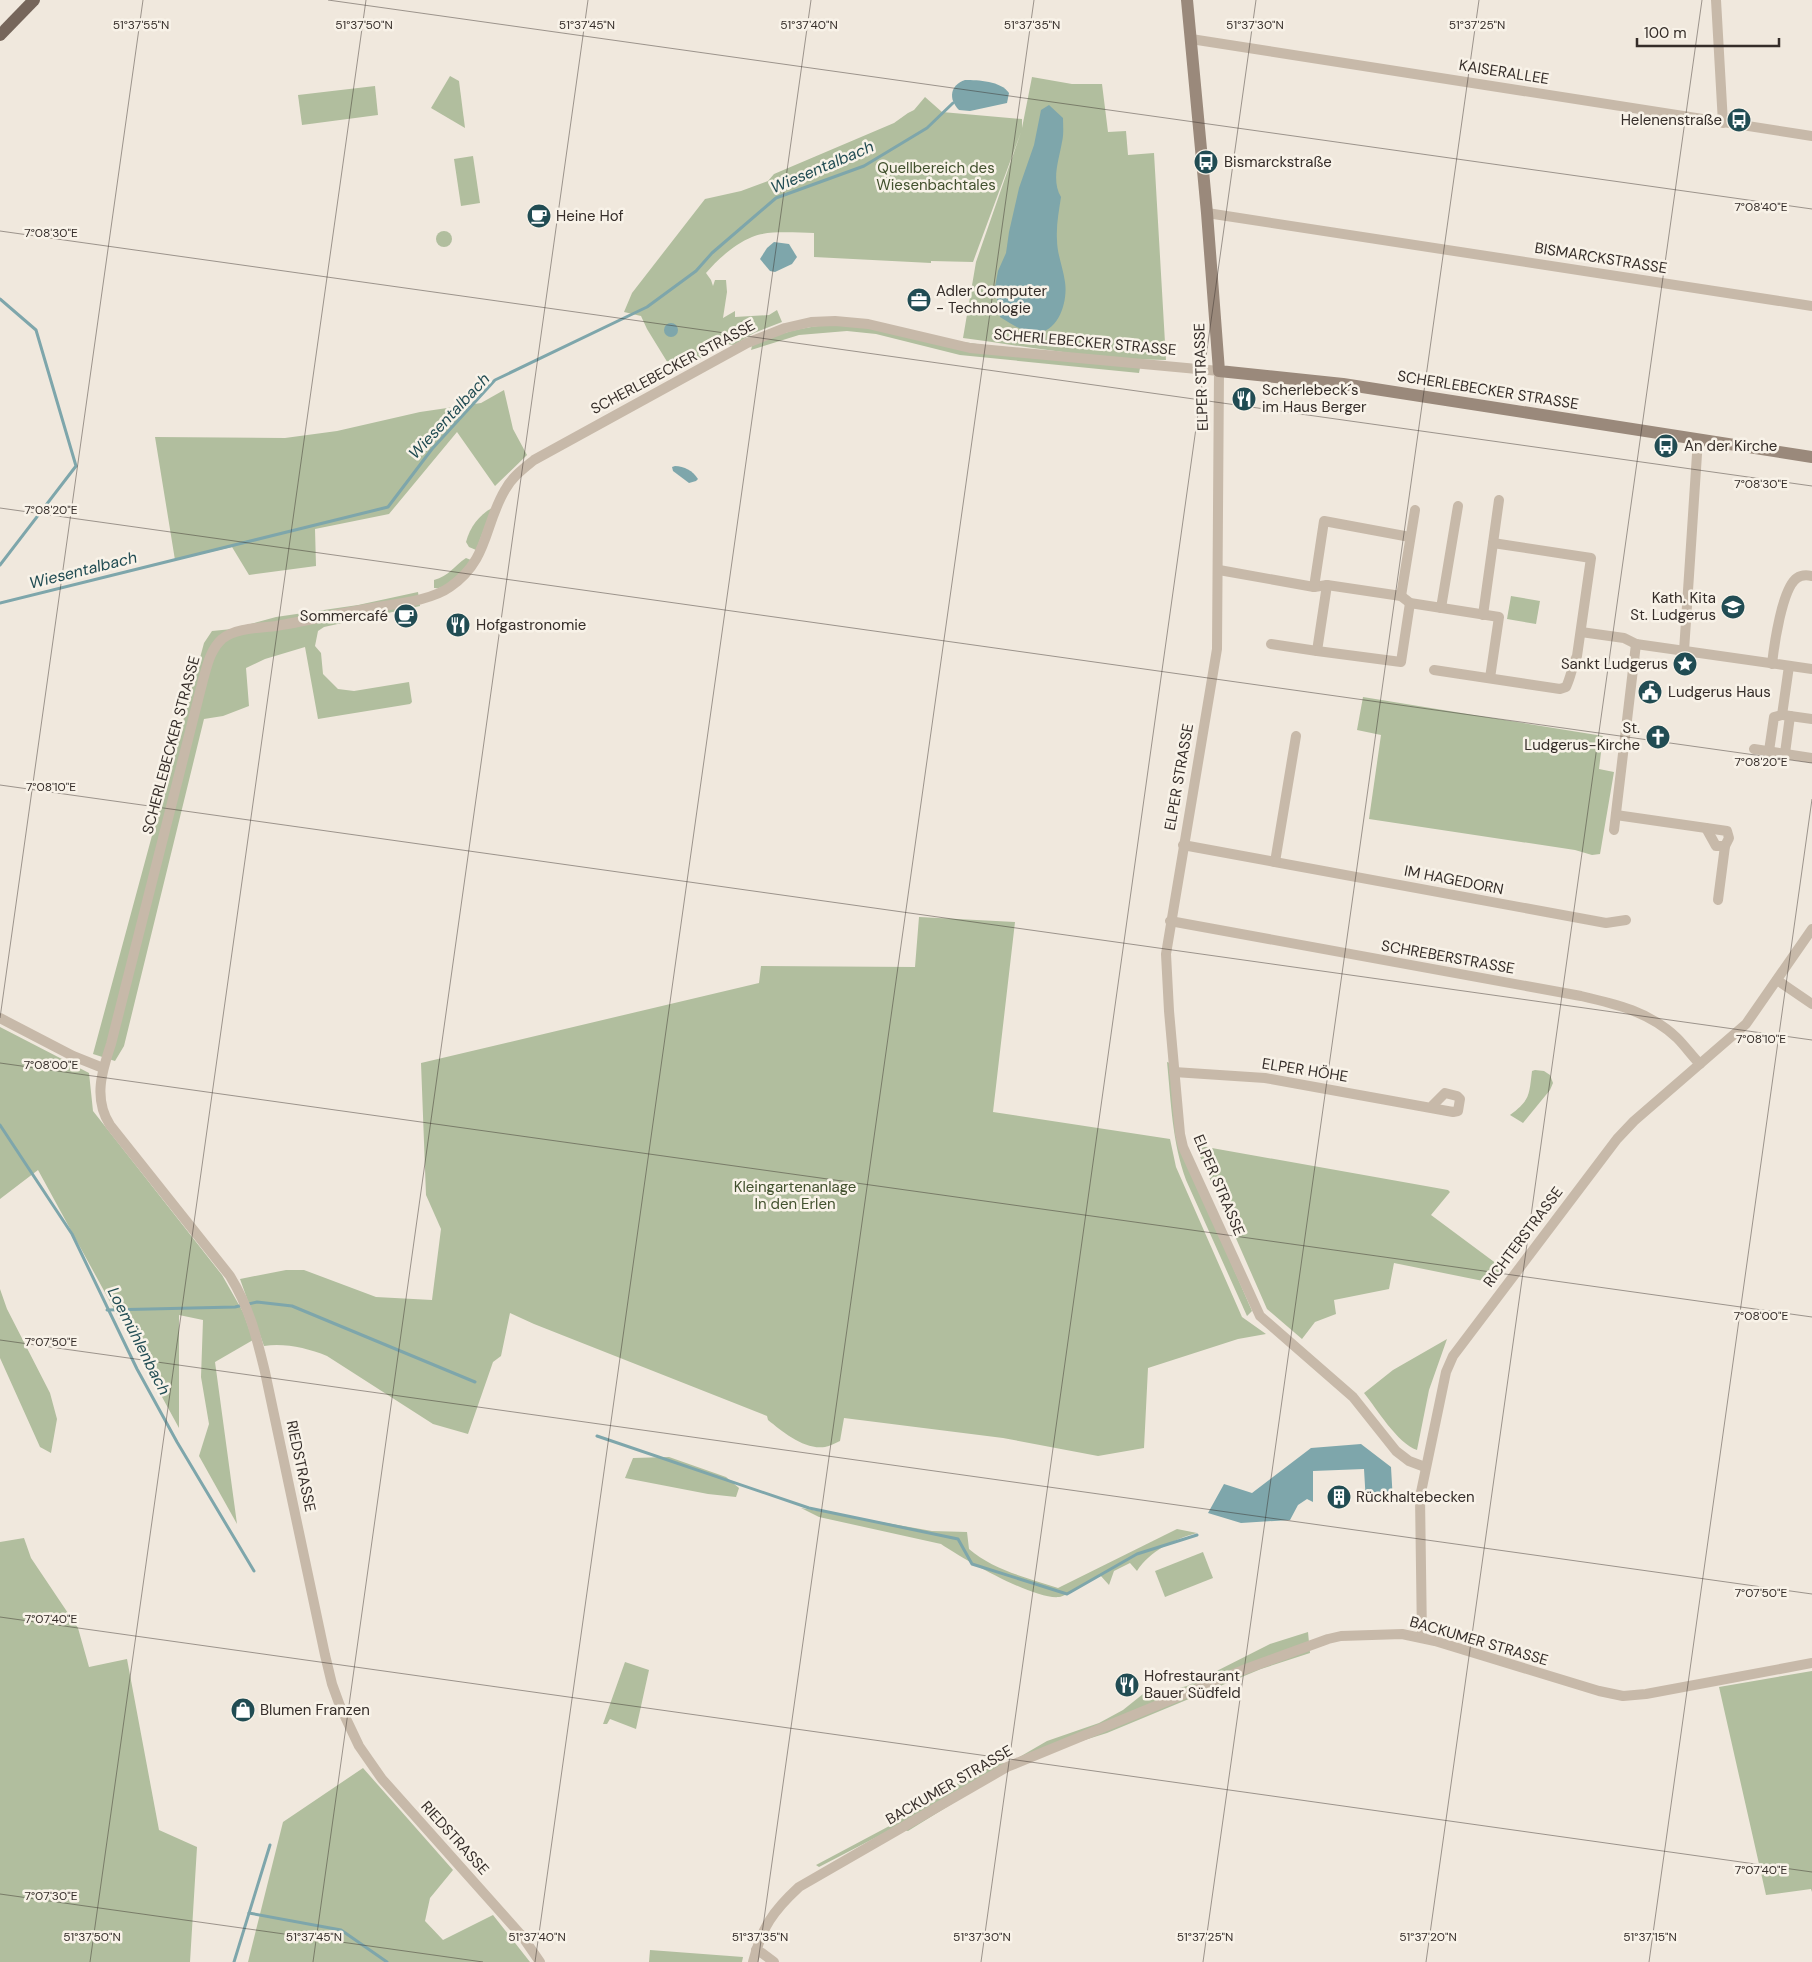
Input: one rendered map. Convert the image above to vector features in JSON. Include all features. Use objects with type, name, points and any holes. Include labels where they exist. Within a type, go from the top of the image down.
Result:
[{"type":"main road","points":[[0,35],[34,0]]},
{"type":"street","name":"ELPER STRASSE","points":[[1187,0],[1207,213],[1219,372],[1218,570],[1217,649],[1170,920],[1166,964],[1178,1123],[1183,1147],[1260,1316],[1353,1397],[1396,1451],[1409,1461],[1425,1467]]},
{"type":"street","points":[[1716,0],[1723,123]]},
{"type":"street","name":"KAISERALLEE","points":[[1191,38],[1812,136]]},
{"type":"street","name":"BISMARCKSTRASSE","points":[[1207,213],[1812,306]]},
{"type":"street","name":"SCHERLEBECKER STRASSE","points":[[103,1068],[111,1044],[203,680],[214,648],[222,638],[237,632],[425,598],[449,588],[462,578],[477,558],[505,489],[534,460],[747,343],[785,328],[811,322],[851,321],[970,348],[1343,384],[1812,457]]},
{"type":"street","points":[[1684,651],[1698,439]]},
{"type":"street","points":[[1483,615],[1499,500]]},
{"type":"street","points":[[1441,608],[1458,506]]},
{"type":"street","points":[[1400,596],[1415,510]]},
{"type":"street","points":[[1314,587],[1324,521],[1410,537]]},
{"type":"street","points":[[1434,670],[1560,688],[1566,687],[1577,656],[1591,558],[1493,543]]},
{"type":"street","points":[[1218,570],[1314,587],[1327,585],[1400,596],[1410,603],[1499,617],[1490,678]]},
{"type":"street","points":[[1772,664],[1778,624],[1790,587],[1796,578],[1806,575],[1812,576]]},
{"type":"street","points":[[1317,651],[1327,585]]},
{"type":"street","points":[[1271,644],[1401,662],[1410,603]]},
{"type":"street","points":[[1581,632],[1624,638],[1636,644],[1812,669]]},
{"type":"street","points":[[1614,830],[1636,644]]},
{"type":"street","points":[[1785,754],[1789,666]]},
{"type":"street","points":[[1769,751],[1774,717],[1786,716],[1812,719]]},
{"type":"street","points":[[1275,862],[1296,736]]},
{"type":"street","points":[[1754,749],[1812,758]]},
{"type":"street","points":[[1616,815],[1727,831],[1729,838],[1725,846],[1718,900]]},
{"type":"street","points":[[1706,828],[1716,846],[1725,846]]},
{"type":"street","name":"IM HAGEDORN","points":[[1183,845],[1606,923],[1626,920]]},
{"type":"street","name":"SCHREBERSTRASSE","points":[[1170,920],[1581,996],[1624,1006],[1660,1024],[1677,1038],[1700,1064]]},
{"type":"street","name":"RICHTERSTRASSE","points":[[1422,1638],[1420,1506],[1425,1467],[1446,1372],[1460,1346],[1626,1129],[1746,1024],[1812,929]]},
{"type":"street","points":[[1777,980],[1812,1004]]},
{"type":"street","points":[[0,1018],[87,1063],[103,1068]]},
{"type":"street","name":"RIEDSTRASSE","points":[[103,1068],[99,1100],[103,1115],[122,1142],[230,1276],[244,1299],[265,1372],[332,1684],[359,1746],[382,1779],[522,1936],[540,1962]]},
{"type":"street","name":"ELPER HÖHE","points":[[1174,1072],[1265,1078],[1430,1108]]},
{"type":"street","name":"BACKUMER STRASSE","points":[[753,1962],[763,1929],[779,1905],[799,1887],[1007,1767],[1243,1670],[1320,1641],[1341,1636],[1402,1634],[1422,1638],[1590,1689],[1623,1696],[1656,1692],[1812,1663]]},
{"type":"street","points":[[756,1950],[774,1962]]},
{"type":"green space","points":[[450,76],[459,81],[465,128],[431,108]]},
{"type":"green space","name":"Quellbereich des Wiesenbachtales","points":[[1032,77],[1072,84],[1102,84],[1108,132],[1126,131],[1128,155],[1154,153],[1166,360],[1115,358],[963,338],[976,262],[1021,132],[973,262],[931,261],[931,263],[814,257],[814,233],[774,233],[752,237],[727,252],[706,273],[713,286],[715,280],[726,280],[727,292],[723,318],[735,311],[735,317],[769,315],[777,310],[782,322],[754,333],[734,345],[726,344],[674,373],[641,316],[624,312],[632,293],[705,199],[741,191],[768,181],[774,174],[894,123],[914,110],[925,97],[942,112],[1022,119],[1022,128]]},
{"type":"green space","points":[[375,86],[378,115],[302,125],[298,95]]},
{"type":"green space","points":[[473,156],[480,203],[461,206],[454,159]]},
{"type":"green space","points":[[444,231],[450,233],[452,239],[450,245],[444,247],[438,245],[436,239],[438,233]]},
{"type":"green space","points":[[841,324],[1140,368],[1139,373],[960,355],[876,334],[847,331],[799,335],[751,350],[752,346],[785,333],[817,326]]},
{"type":"green space","points":[[504,390],[513,429],[527,455],[495,486],[457,432],[389,514],[315,529],[316,566],[249,575],[232,547],[175,560],[155,437],[285,438],[337,431],[420,412],[481,403]]},
{"type":"green space","points":[[492,508],[476,550],[469,547],[466,542],[473,526],[483,514]]},
{"type":"green space","points":[[466,558],[471,560],[455,579],[445,586],[434,588],[434,580],[448,573]]},
{"type":"green space","points":[[418,592],[420,606],[324,627],[318,631],[315,646],[321,653],[323,674],[338,689],[354,691],[409,682],[412,702],[410,704],[318,719],[305,647],[265,659],[246,668],[249,706],[223,716],[204,719],[124,1046],[115,1061],[93,1054],[204,643],[212,631],[232,629],[276,617],[358,605]]},
{"type":"green space","points":[[1511,596],[1540,601],[1536,624],[1507,619]]},
{"type":"green space","points":[[1363,697],[1603,736],[1599,769],[1614,772],[1600,854],[1592,855],[1575,850],[1369,819],[1381,735],[1357,730]]},
{"type":"green space","name":"Kleingartenanlage In den Erlen","points":[[919,917],[1015,922],[993,1112],[1170,1139],[1176,1167],[1242,1317],[1266,1334],[1238,1339],[1148,1368],[1144,1448],[1098,1456],[1003,1438],[844,1418],[840,1441],[825,1447],[809,1446],[787,1435],[768,1420],[767,1416],[510,1313],[501,1356],[493,1362],[468,1434],[433,1424],[327,1356],[296,1347],[264,1346],[240,1279],[286,1270],[304,1270],[376,1297],[432,1300],[441,1229],[426,1195],[421,1063],[759,983],[761,966],[915,967]]},
{"type":"green space","points":[[0,1027],[89,1073],[93,1111],[222,1275],[243,1312],[253,1340],[215,1362],[237,1524],[199,1456],[209,1424],[201,1377],[203,1320],[179,1315],[179,1428],[38,1170],[0,1199]]},
{"type":"green space","points":[[1167,1062],[1170,1063],[1179,1143],[1252,1311],[1247,1316],[1181,1166],[1173,1121]]},
{"type":"green space","points":[[1532,1071],[1544,1071],[1550,1075],[1553,1083],[1550,1090],[1523,1123],[1510,1115],[1525,1101]]},
{"type":"green space","points":[[1195,1145],[1448,1190],[1450,1192],[1431,1215],[1505,1270],[1493,1283],[1394,1263],[1389,1289],[1334,1300],[1336,1314],[1315,1322],[1302,1339],[1267,1309]]},
{"type":"green space","points":[[0,1289],[7,1309],[50,1393],[57,1419],[51,1453],[40,1447],[0,1358]]},
{"type":"green space","points":[[1447,1339],[1429,1390],[1417,1450],[1395,1433],[1364,1393],[1393,1370]]},
{"type":"green space","points":[[669,1457],[726,1477],[739,1488],[736,1497],[708,1494],[625,1478],[633,1458]]},
{"type":"green space","points":[[801,1508],[932,1531],[967,1532],[969,1549],[989,1563],[1011,1573],[1058,1588],[1177,1529],[1197,1533],[1163,1547],[1149,1557],[1137,1571],[1130,1563],[1114,1571],[1109,1585],[1100,1575],[1059,1597],[1048,1596],[1016,1586],[941,1544],[819,1517]]},
{"type":"green space","points":[[24,1538],[31,1558],[78,1628],[89,1667],[127,1659],[159,1830],[197,1847],[190,1962],[0,1962],[0,1542]]},
{"type":"green space","points":[[1203,1552],[1213,1578],[1165,1597],[1155,1571]]},
{"type":"green space","points":[[1308,1632],[1310,1653],[1261,1669],[1107,1733],[1072,1744],[1012,1769],[908,1831],[894,1828],[819,1867],[816,1865],[895,1823],[985,1766],[1011,1762],[1047,1741],[1099,1723],[1123,1710],[1148,1690],[1167,1691],[1187,1686],[1270,1644]]},
{"type":"green space","points":[[625,1662],[649,1670],[636,1729],[610,1719],[607,1724],[603,1724]]},
{"type":"green space","points":[[1812,1671],[1812,1892],[1811,1889],[1766,1895],[1719,1687]]},
{"type":"green space","points":[[363,1768],[453,1870],[430,1898],[425,1921],[443,1940],[493,1915],[530,1962],[248,1962],[283,1822]]},
{"type":"green space","points":[[650,1950],[743,1957],[742,1962],[649,1962]]},
{"type":"water","points":[[965,80],[989,82],[1001,86],[1009,93],[1007,103],[970,111],[959,110],[955,106],[952,93],[956,85]]},
{"type":"water","points":[[1049,105],[1063,118],[1063,136],[1056,177],[1061,197],[1057,234],[1058,250],[1066,290],[1063,306],[1056,321],[1044,331],[1031,333],[1000,317],[995,287],[998,271],[1006,253],[1019,188],[1034,145],[1041,110]]},
{"type":"water","points":[[774,242],[789,244],[797,257],[792,264],[775,272],[770,271],[760,259],[767,248]]},
{"type":"water","points":[[668,323],[674,323],[678,330],[674,337],[668,337],[664,333],[664,327]]},
{"type":"water","points":[[675,466],[688,470],[698,479],[689,483],[673,471],[672,467]]},
{"type":"water","points":[[1361,1444],[1391,1467],[1393,1502],[1366,1503],[1364,1469],[1313,1471],[1313,1502],[1307,1499],[1298,1505],[1290,1520],[1241,1523],[1208,1513],[1224,1484],[1252,1493],[1311,1448]]},
{"type":"waterway","name":"Wiesentalbach","points":[[0,603],[388,507],[432,449],[495,380],[647,307],[696,271],[712,253],[776,198],[864,166],[927,128],[953,103]]},
{"type":"waterway","points":[[0,299],[36,330],[76,466],[0,565]]},
{"type":"waterway","name":"Loemühlenbach","points":[[0,1125],[72,1234],[137,1369],[177,1442],[254,1571]]},
{"type":"waterway","points":[[107,1310],[235,1307],[257,1302],[292,1306],[475,1382]]},
{"type":"waterway","points":[[597,1436],[809,1508],[958,1539],[972,1564],[1067,1594],[1137,1554],[1197,1535]]},
{"type":"waterway","name":"Loemühlenbach","points":[[234,1962],[270,1845]]},
{"type":"waterway","name":"Loemühlenbach","points":[[249,1913],[341,1930],[387,1962]]},
{"type":"place","name":"Helenenstraße","points":[[1739,120]]},
{"type":"place","name":"Bismarckstraße","points":[[1206,162]]},
{"type":"place","name":"Heine Hof","points":[[539,216]]},
{"type":"place","name":"Adler Computer - Technologie","points":[[919,300]]},
{"type":"place","name":"Scherlebeck´s im Haus Berger","points":[[1244,399]]},
{"type":"place","name":"An der Kirche","points":[[1666,446]]},
{"type":"place","name":"Kath. Kita St. Ludgerus","points":[[1733,607]]},
{"type":"place","name":"Sommercafé","points":[[406,616]]},
{"type":"place","name":"Hofgastronomie","points":[[458,625]]},
{"type":"place","name":"Sankt Ludgerus","points":[[1685,664]]},
{"type":"place","name":"Ludgerus Haus","points":[[1650,692]]},
{"type":"place","name":"St. Ludgerus-Kirche","points":[[1658,737]]},
{"type":"place","name":"Rückhaltebecken","points":[[1339,1497]]},
{"type":"place","name":"Hofrestaurant Bauer Südfeld","points":[[1127,1685]]},
{"type":"place","name":"Blumen Franzen","points":[[243,1710]]}]
